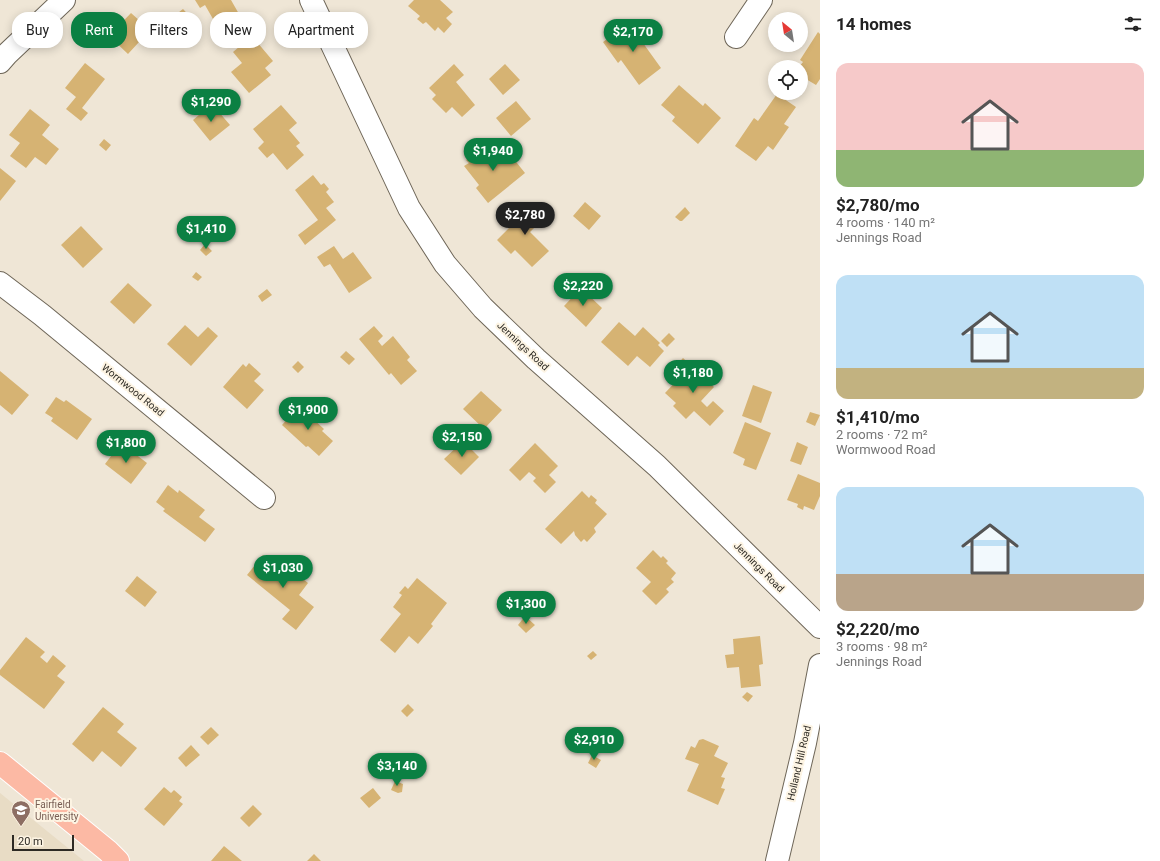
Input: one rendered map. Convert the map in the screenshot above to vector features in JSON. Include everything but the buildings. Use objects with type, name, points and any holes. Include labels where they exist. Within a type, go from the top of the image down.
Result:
[{"type":"main road","points":[[0,764],[108,851],[118,861]]},
{"type":"street","points":[[0,62],[64,0]]},
{"type":"street","name":"Jennings Road","points":[[311,0],[409,208],[445,264],[483,308],[536,359],[657,466],[820,627]]},
{"type":"street","points":[[736,37],[761,0]]},
{"type":"street","name":"Wormwood Road","points":[[0,283],[42,315],[264,498]]},
{"type":"street","name":"Holland Hill Road","points":[[777,861],[805,742],[820,665]]},
{"type":"shaded area","name":"Fairfield University","points":[[0,793],[84,861],[0,861]]},
{"type":"place","name":"Fairfield University","points":[[21,827]]}]
